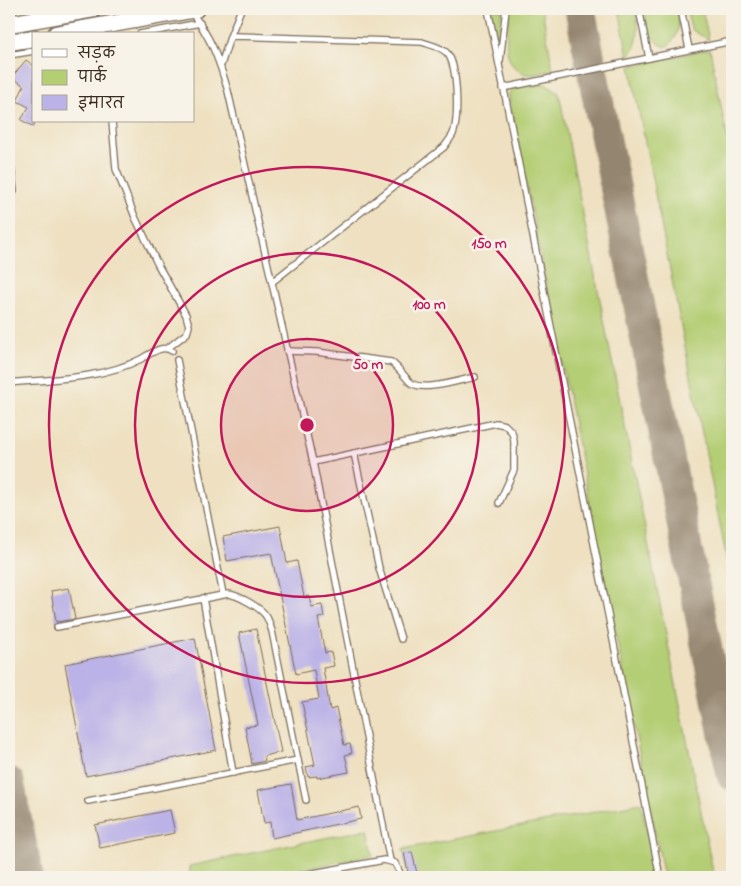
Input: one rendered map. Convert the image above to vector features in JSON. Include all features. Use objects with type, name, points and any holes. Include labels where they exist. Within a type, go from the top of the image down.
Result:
[{"type":"street","points":[[9,24],[94,9]]},
{"type":"street","points":[[70,32],[195,14]]},
{"type":"street","points":[[9,42],[32,38]]},
{"type":"lane","points":[[221,65],[241,9]]},
{"type":"lane","points":[[488,9],[660,877]]},
{"type":"lane","points":[[499,66],[506,9]]},
{"type":"lane","points":[[639,9],[649,58]]},
{"type":"lane","points":[[681,9],[689,49]]},
{"type":"lane","points":[[146,32],[195,14],[211,40],[221,65],[312,462],[390,861]]},
{"type":"lane","points":[[230,37],[422,42],[438,47],[447,53],[452,62],[455,75],[456,121],[453,135],[444,147],[272,282]]},
{"type":"lane","points":[[503,88],[732,40]]},
{"type":"lane","points":[[9,55],[32,51]]},
{"type":"lane","points":[[9,383],[101,372],[130,364],[160,349],[170,350],[187,333],[189,326],[186,316],[139,225],[116,168],[112,122]]},
{"type":"lane","points":[[9,152],[14,191]]},
{"type":"lane","points":[[287,350],[318,352],[391,362],[416,386],[426,387],[475,377]]},
{"type":"lane","points":[[177,360],[222,594]]},
{"type":"lane","points":[[312,462],[496,423],[505,425],[512,432],[514,441],[514,470],[499,503]]},
{"type":"lane","points":[[354,453],[379,568],[400,638]]},
{"type":"lane","points":[[57,627],[222,594],[234,594],[261,611],[270,622],[306,800]]},
{"type":"lane","points":[[203,598],[233,773]]},
{"type":"lane","points":[[88,800],[298,760]]},
{"type":"lane","points":[[292,877],[376,860],[395,863],[402,877]]},
{"type":"green space","points":[[491,9],[502,9],[497,46]]},
{"type":"green space","points":[[510,9],[542,9],[553,70],[526,74],[517,70],[511,63],[507,46]]},
{"type":"green space","points":[[619,9],[635,9],[638,34],[635,46],[628,57]]},
{"type":"green space","points":[[643,9],[677,9],[678,30],[674,39],[666,47],[652,37]]},
{"type":"green space","points":[[685,9],[702,9],[709,40],[692,30]]},
{"type":"green space","points":[[710,49],[732,163],[732,586],[630,66]]},
{"type":"green space","points":[[545,84],[559,93],[714,877],[664,877],[509,97],[509,93],[516,88]]},
{"type":"green space","points":[[641,803],[656,877],[409,877],[403,849]]},
{"type":"green space","points":[[368,829],[373,855],[267,877],[191,877],[189,866]]},
{"type":"building","points":[[26,60],[32,64],[32,122],[34,122],[34,127],[21,120],[29,107],[17,101],[24,86],[12,77]]},
{"type":"building","points":[[280,526],[287,563],[297,561],[304,597],[309,596],[311,607],[322,605],[324,617],[318,618],[325,653],[331,652],[334,666],[323,668],[330,710],[336,708],[344,745],[350,744],[352,753],[345,755],[349,772],[317,778],[317,776],[308,777],[306,767],[315,765],[302,702],[319,699],[314,670],[296,674],[271,553],[227,561],[223,537]]},
{"type":"building","points":[[69,588],[75,619],[56,622],[51,591]]},
{"type":"building","points":[[256,629],[281,752],[264,756],[265,761],[252,764],[245,727],[258,725],[239,633]]},
{"type":"building","points":[[195,638],[216,750],[86,776],[65,664]]},
{"type":"building","points":[[291,784],[297,820],[359,807],[361,819],[272,838],[270,822],[264,823],[258,790]]},
{"type":"building","points":[[170,810],[175,833],[100,848],[95,825]]},
{"type":"building","points":[[412,852],[418,877],[409,877],[404,853]]},
{"type":"taxiway","points":[[580,9],[732,775]]},
{"type":"taxiway","points":[[9,782],[28,877]]}]
